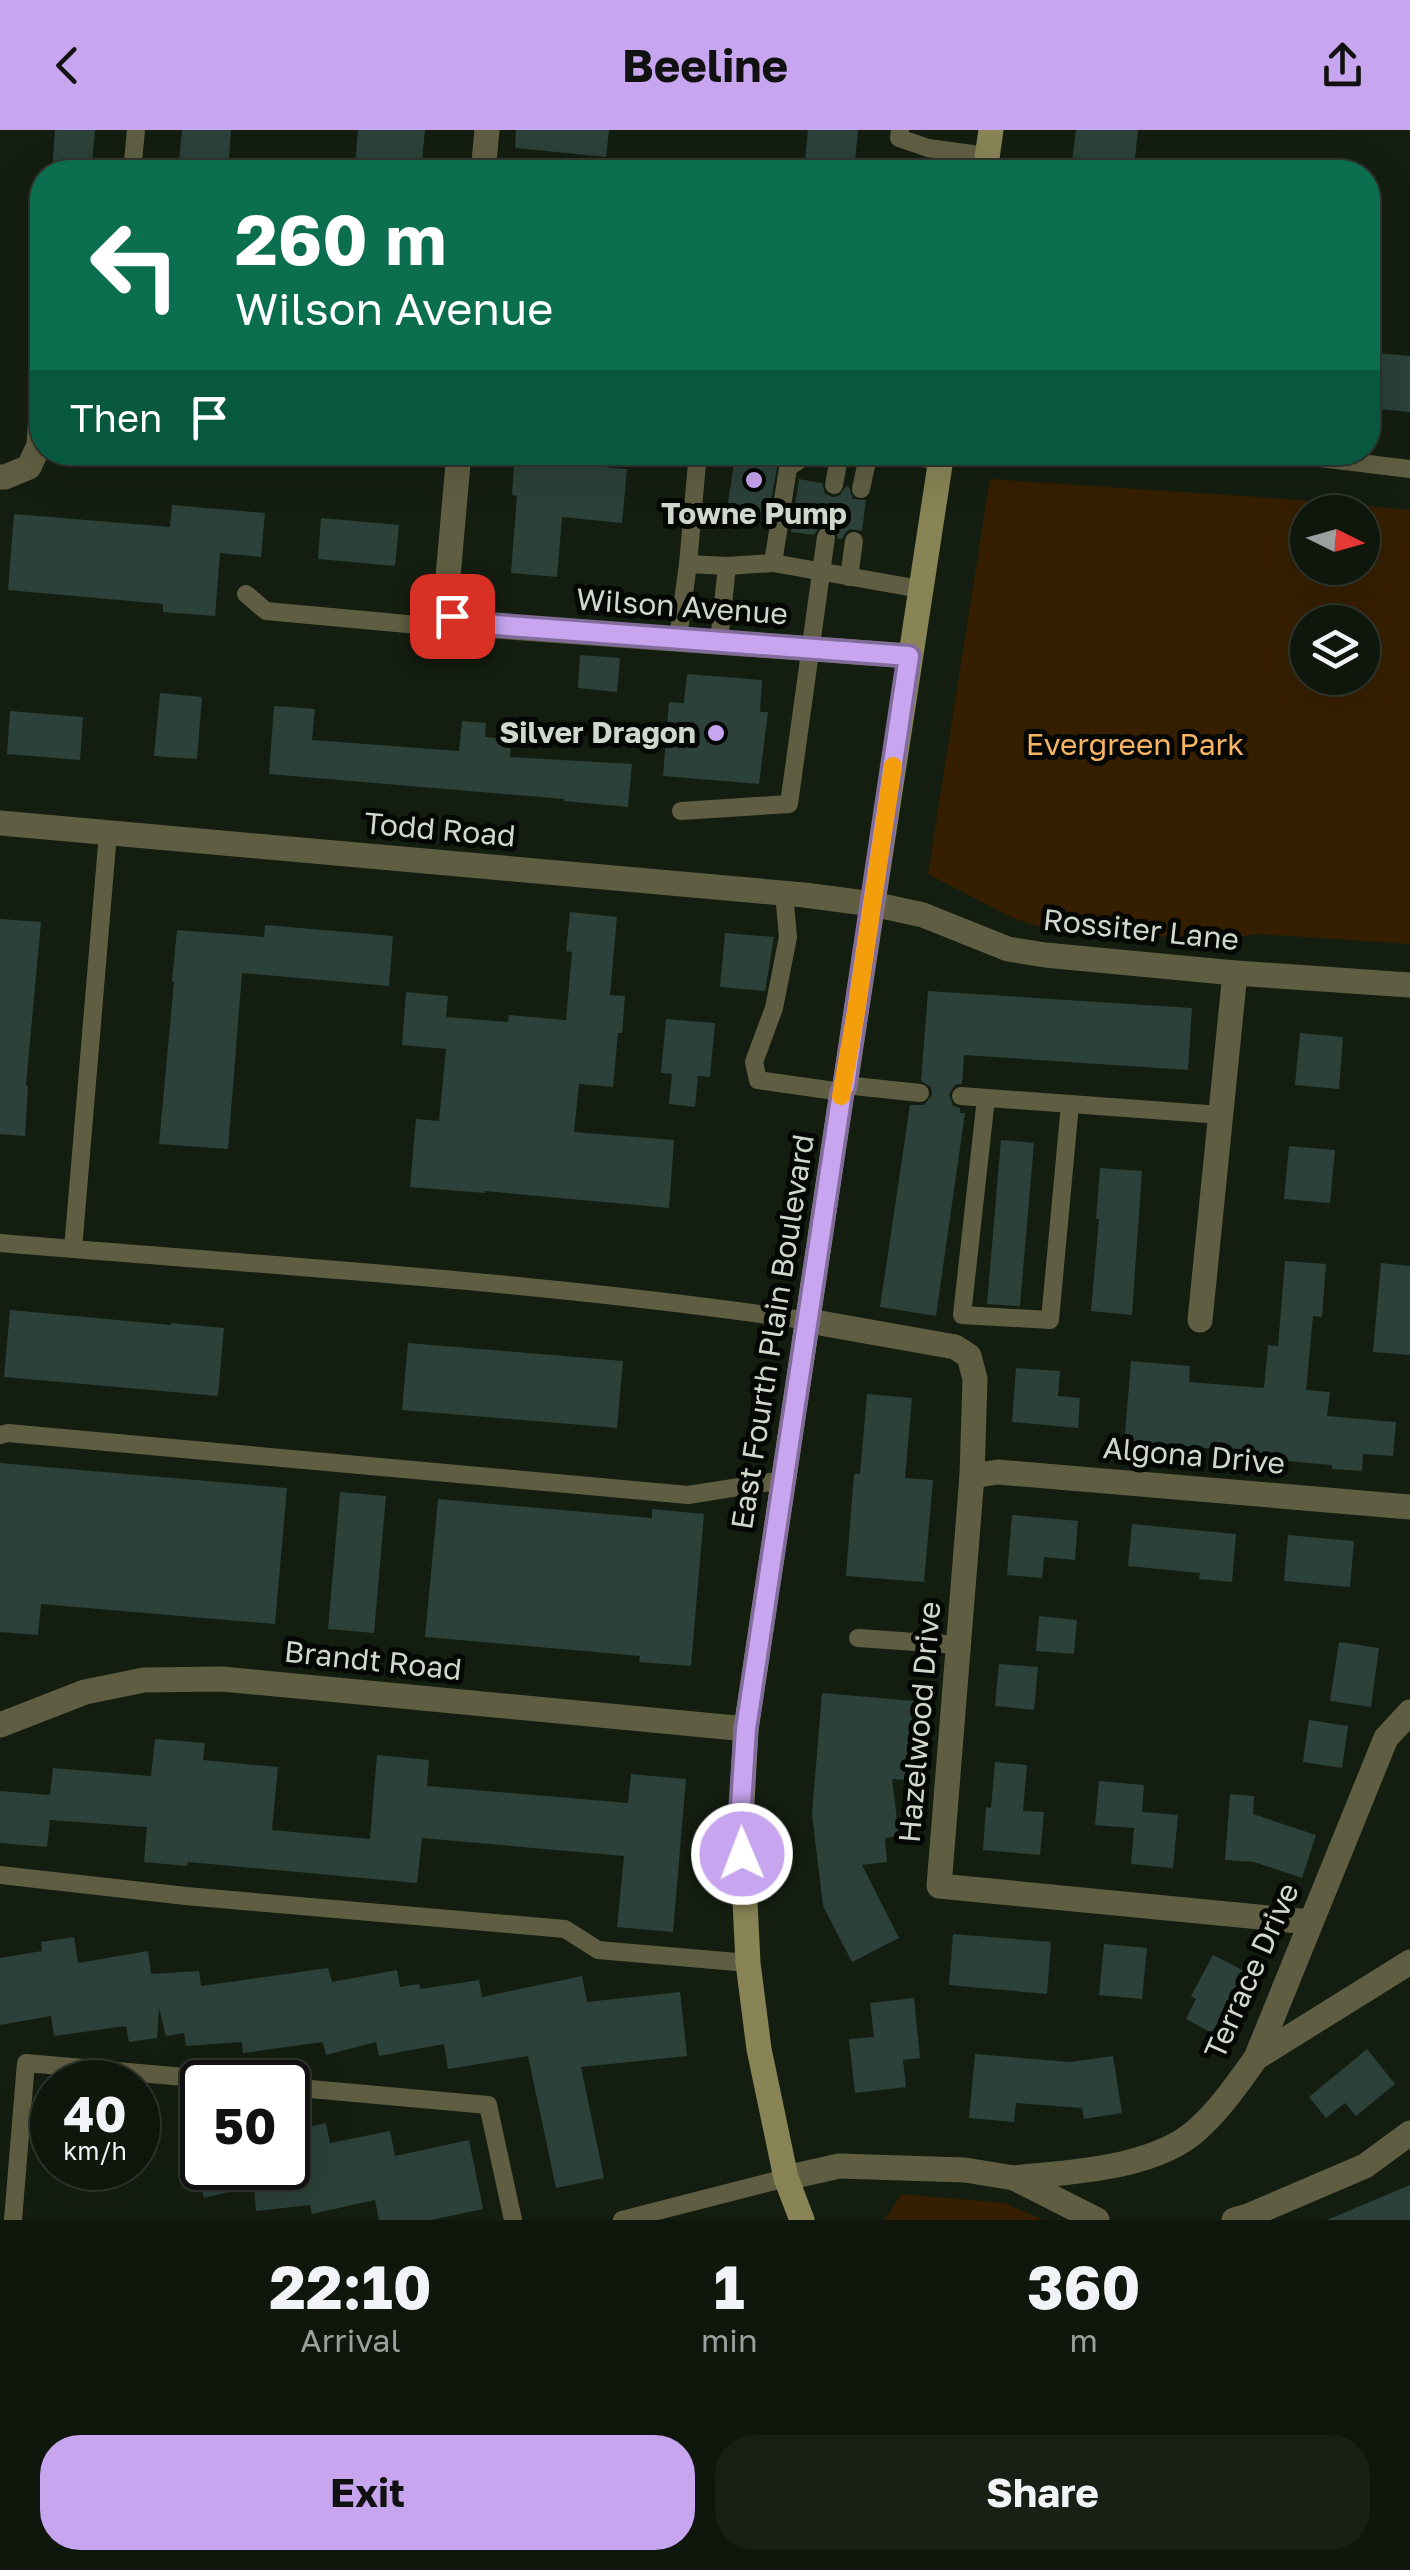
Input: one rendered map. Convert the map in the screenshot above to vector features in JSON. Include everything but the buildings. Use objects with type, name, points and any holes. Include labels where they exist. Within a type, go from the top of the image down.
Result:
[{"type":"main road","points":[[987,160],[991,130]]},
{"type":"main road","name":"East Fourth Plain Boulevard","points":[[802,2220],[786,2178],[759,2049],[748,1963],[740,1820],[746,1729],[940,465]]},
{"type":"street","points":[[484,160],[487,130]]},
{"type":"street","points":[[0,477],[6,478],[30,465]]},
{"type":"street","points":[[452,616],[447,588],[458,465]]},
{"type":"street","name":"Wilson Avenue","points":[[452,616],[482,624],[909,656]]},
{"type":"street","name":"Todd Road","points":[[0,823],[873,904]]},
{"type":"street","name":"Rossiter Lane","points":[[873,904],[923,914],[1008,949],[1045,955],[1410,985]]},
{"type":"street","points":[[1200,1320],[1235,972]]},
{"type":"street","name":"Hazelwood Drive","points":[[809,1321],[955,1347],[969,1356],[975,1379],[972,1476],[939,1886],[1310,1922]]},
{"type":"street","name":"Algona Drive","points":[[972,1476],[998,1472],[1410,1508]]},
{"type":"street","name":"Brandt Road","points":[[0,1725],[85,1692],[144,1680],[222,1679],[746,1729]]},
{"type":"street","name":"Terrace Drive","points":[[1014,2178],[1101,2169],[1152,2156],[1195,2132],[1230,2094],[1256,2058],[1386,1738],[1410,1712]]},
{"type":"street","points":[[1256,2058],[1410,1962]]},
{"type":"street","points":[[1234,2220],[1265,2214],[1365,2166],[1410,2134]]},
{"type":"street","points":[[786,2178],[839,2166],[966,2170],[1014,2178],[1097,2220]]},
{"type":"lane","points":[[133,160],[136,130]]},
{"type":"lane","points":[[900,130],[899,138],[972,160]]},
{"type":"lane","points":[[678,638],[697,465]]},
{"type":"lane","points":[[772,564],[788,468],[792,465]]},
{"type":"lane","points":[[834,484],[838,465]]},
{"type":"lane","points":[[861,489],[866,465]]},
{"type":"lane","points":[[1377,465],[1410,469]]},
{"type":"lane","points":[[681,811],[790,804],[826,537]]},
{"type":"lane","points":[[850,577],[854,541]]},
{"type":"lane","points":[[688,564],[772,564],[920,589]]},
{"type":"lane","points":[[719,642],[726,566]]},
{"type":"lane","points":[[246,594],[266,612],[418,625],[452,616]]},
{"type":"lane","points":[[73,1249],[108,833]]},
{"type":"lane","points":[[784,893],[788,937],[774,1008],[754,1062],[758,1080],[920,1093]]},
{"type":"lane","points":[[961,1096],[1220,1115]]},
{"type":"lane","points":[[986,1098],[962,1315],[1050,1320],[1070,1104]]},
{"type":"lane","points":[[0,1243],[505,1285],[809,1321]]},
{"type":"lane","points":[[0,1436],[688,1496],[784,1480]]},
{"type":"lane","points":[[858,1638],[958,1645]]},
{"type":"lane","points":[[0,1874],[186,1896],[564,1929],[598,1950],[748,1963]]},
{"type":"lane","points":[[13,2220],[26,2063],[180,2077]]},
{"type":"lane","points":[[310,2089],[488,2105],[514,2220]]},
{"type":"lane","points":[[622,2220],[786,2178]]},
{"type":"green space","name":"Evergreen Park","points":[[990,479],[1290,499],[1290,585],[1380,585],[1380,507],[1410,510],[1410,944],[1257,934],[1221,940],[1045,929],[1011,917],[928,874]]},
{"type":"green space","points":[[901,2194],[1004,2203],[1044,2220],[885,2220]]},
{"type":"slow traffic","points":[[841,1096],[893,766]]},
{"type":"place","name":"Towne Pump","points":[[754,480]]},
{"type":"place","name":"Silver Dragon","points":[[716,733]]},
{"type":"route","points":[[452,616],[482,624],[909,656],[746,1729],[740,1820],[742,1854]]}]
